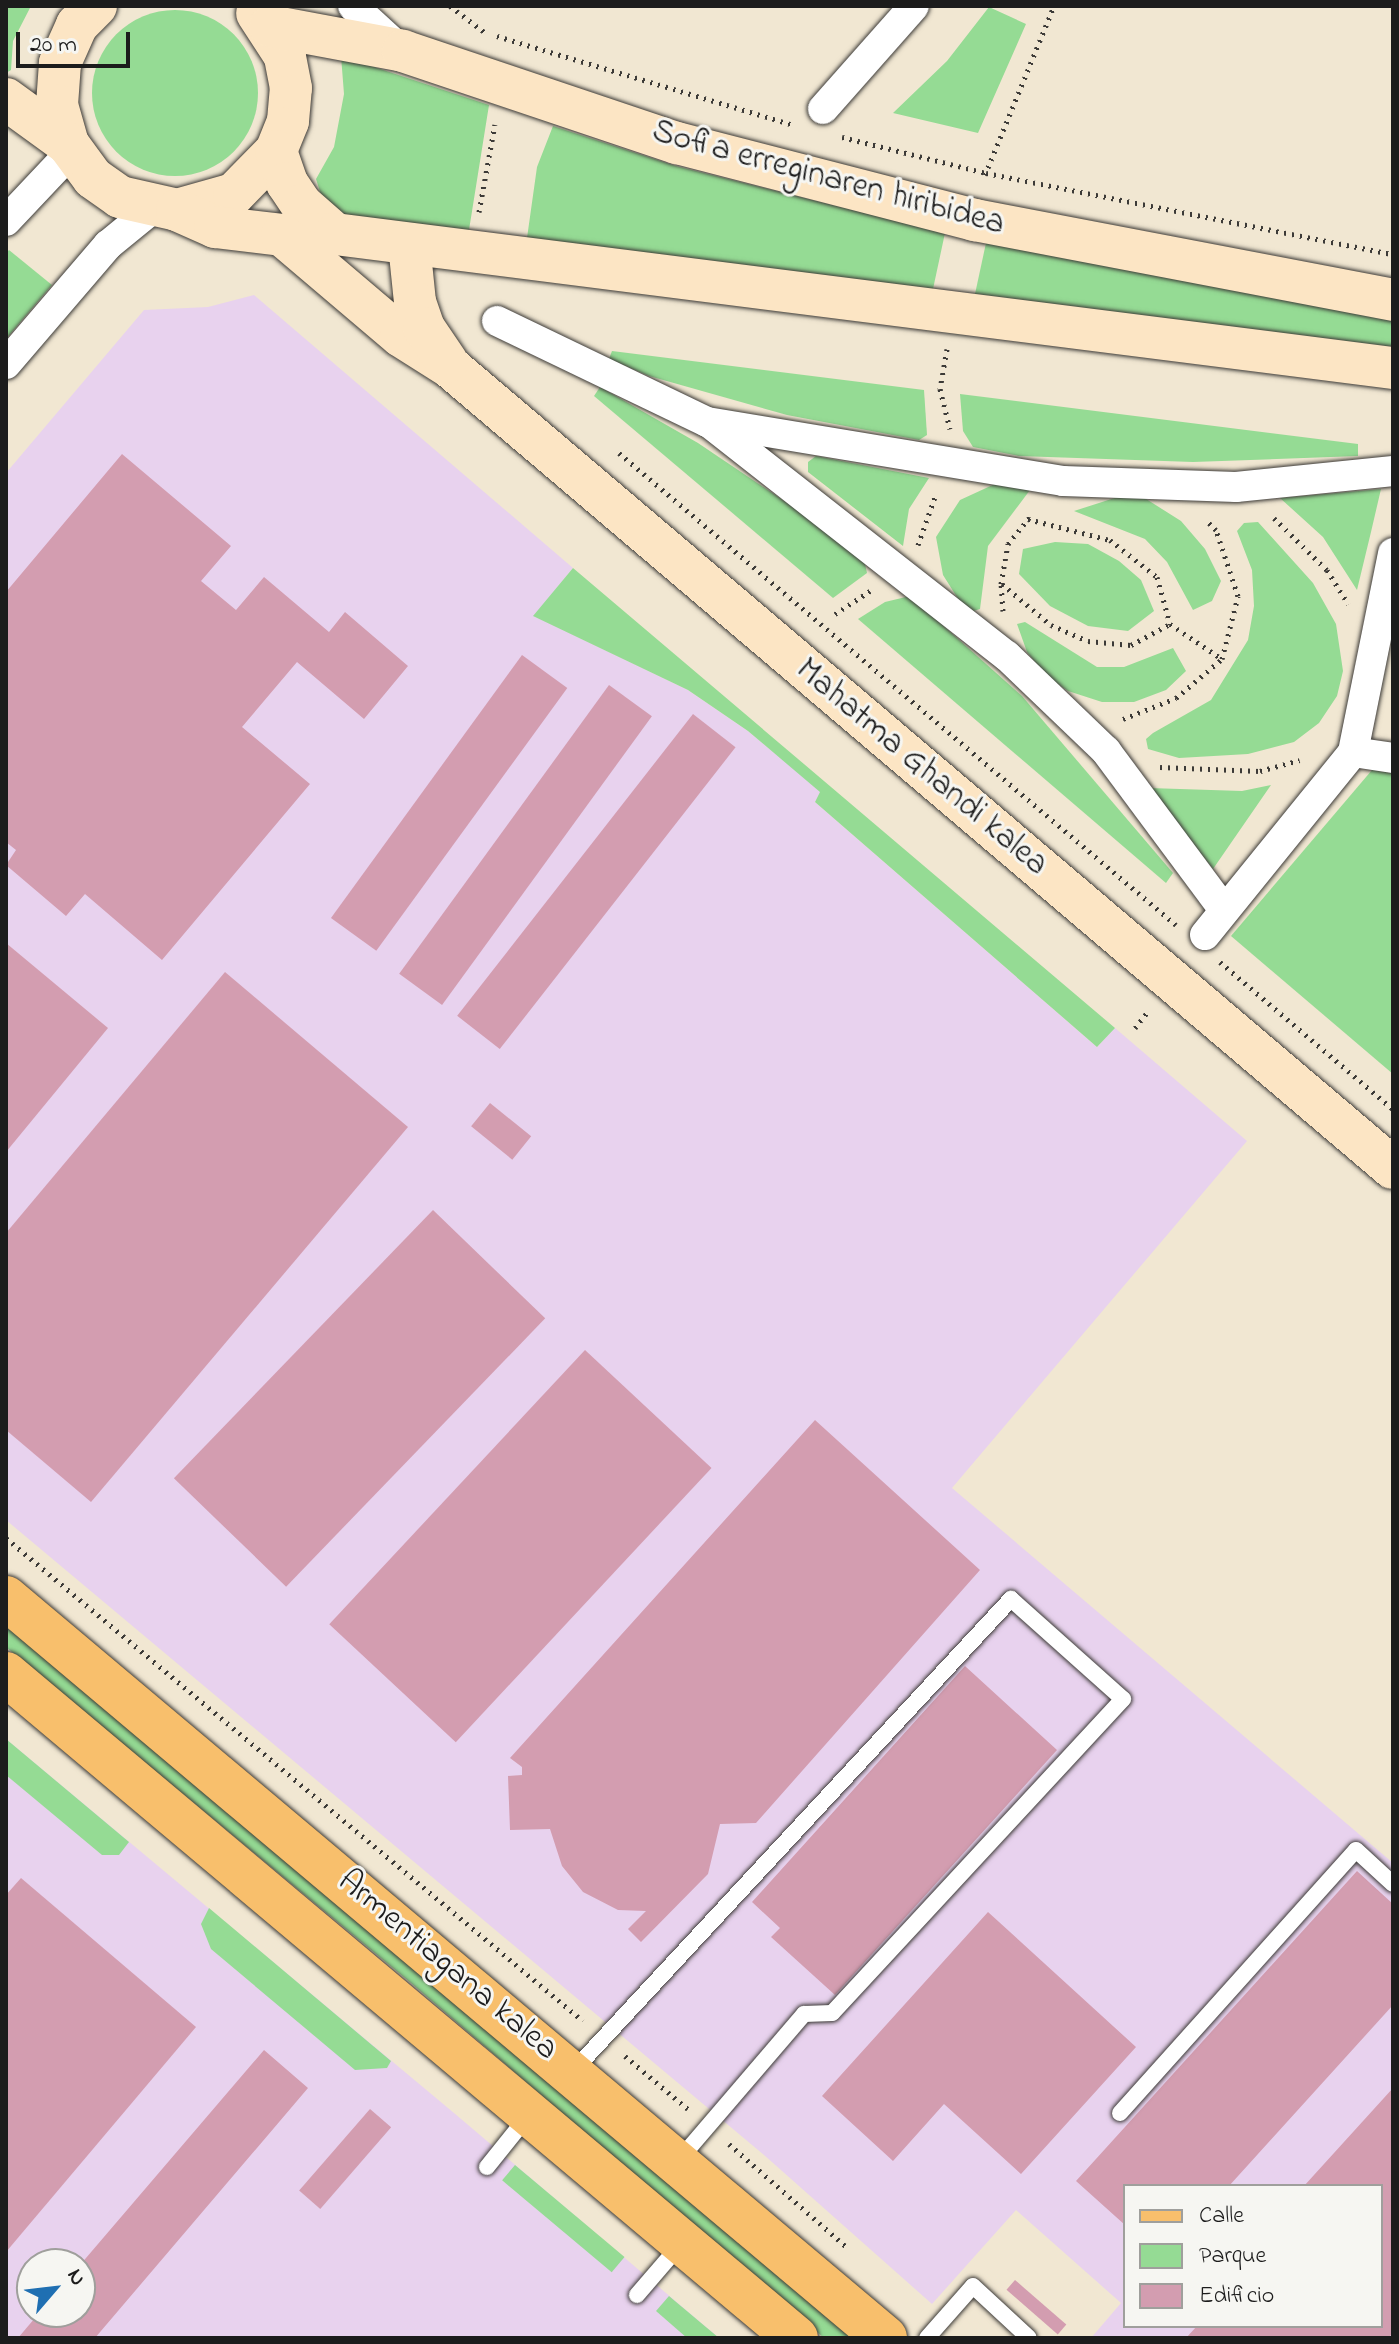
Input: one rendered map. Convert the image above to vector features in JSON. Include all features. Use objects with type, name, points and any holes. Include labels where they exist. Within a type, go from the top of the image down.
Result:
[{"type":"main road","points":[[70,148],[57,105],[60,63],[77,25],[96,6]]},
{"type":"main road","points":[[165,210],[234,194],[276,151],[288,121],[291,88],[285,56],[269,13]]},
{"type":"main road","name":"Sofia erreginaren hiribidea","points":[[269,13],[403,51],[677,143],[975,220],[1393,300]]},
{"type":"main road","points":[[6,99],[70,148],[93,178],[120,197],[215,227],[282,235],[335,234],[1393,368]]},
{"type":"main road","points":[[276,151],[287,183],[302,205],[335,234]]},
{"type":"main road","name":"Mahatma Ghandi kalea","points":[[282,235],[401,336],[450,367],[1393,1168]]},
{"type":"main road","name":"Mahatma Ghandi kalea","points":[[409,244],[415,302],[424,328],[450,367]]},
{"type":"main road","name":"Armentiagana kalea","points":[[6,1598],[679,2160],[885,2338]]},
{"type":"main road","name":"Armentiagana kalea","points":[[6,1674],[531,2112],[796,2338]]},
{"type":"street","points":[[353,6],[403,51]]},
{"type":"street","points":[[822,124],[914,6]]},
{"type":"street","points":[[6,221],[70,148]]},
{"type":"street","points":[[6,364],[108,245],[165,210]]},
{"type":"street","points":[[497,321],[707,422],[1007,656],[1106,751],[1224,910]]},
{"type":"street","points":[[707,422],[1063,481],[1175,488],[1236,487],[1393,471]]},
{"type":"street","points":[[1201,941],[1353,752],[1393,553]]},
{"type":"street","points":[[1353,752],[1393,758]]},
{"type":"lane","points":[[573,2071],[1011,1599],[1123,1699],[832,2013],[804,2014],[706,2124],[679,2160]]},
{"type":"lane","points":[[1120,2113],[1356,1850],[1393,1884]]},
{"type":"lane","points":[[487,2167],[531,2112]]},
{"type":"lane","points":[[637,2295],[683,2241]]},
{"type":"lane","points":[[927,2338],[973,2286],[1029,2338]]},
{"type":"path","points":[[450,6],[487,34],[822,124],[986,173],[1393,254]]},
{"type":"path","points":[[975,220],[989,155],[1054,6]]},
{"type":"path","points":[[475,253],[503,83],[515,41]]},
{"type":"path","points":[[835,614],[865,592],[914,581],[919,541],[936,493],[959,462],[941,378],[955,311]]},
{"type":"path","points":[[615,450],[1201,941],[1393,1109]]},
{"type":"path","points":[[1007,656],[1001,584],[1008,544],[1063,481]]},
{"type":"path","points":[[1236,487],[1327,570],[1375,649]]},
{"type":"path","points":[[1065,711],[1119,721],[1176,698],[1222,659],[1238,596],[1216,530],[1175,488]]},
{"type":"path","points":[[1028,519],[1110,540],[1157,577],[1170,624],[1222,659]]},
{"type":"path","points":[[1001,584],[1051,625],[1088,641],[1131,645],[1170,624]]},
{"type":"path","points":[[1106,751],[1175,771],[1260,771],[1311,757]]},
{"type":"path","points":[[6,1538],[706,2124],[856,2256]]},
{"type":"shaded area","points":[[254,295],[573,568],[534,616],[688,690],[748,731],[821,792],[815,802],[1097,1047],[1115,1028],[1247,1141],[952,1488],[1393,1863],[1393,2338],[1091,2338],[1121,2303],[1016,2210],[932,2304],[764,2155],[6,1520],[6,473],[144,310],[208,307]]},
{"type":"shaded area","points":[[6,1739],[454,2113],[719,2338],[6,2338]]},
{"type":"green space","points":[[6,6],[31,6],[13,41],[11,70],[6,73]]},
{"type":"green space","points":[[989,7],[1026,24],[978,133],[893,113],[947,61]]},
{"type":"green space","points":[[175,10],[207,16],[234,34],[252,61],[258,93],[252,125],[234,152],[207,170],[175,176],[143,170],[116,152],[98,125],[92,93],[98,61],[116,34],[143,16]]},
{"type":"green space","points":[[341,56],[489,105],[469,230],[339,214],[322,198],[316,179],[334,147],[344,94]]},
{"type":"green space","points":[[553,126],[676,166],[945,233],[933,289],[527,238],[537,167]]},
{"type":"green space","points":[[986,243],[1393,320],[1393,347],[975,294]]},
{"type":"green space","points":[[9,250],[52,285],[6,339],[6,253]]},
{"type":"green space","points":[[612,351],[924,390],[927,435],[919,440],[787,415],[649,376],[609,359]]},
{"type":"green space","points":[[600,387],[698,443],[811,519],[864,560],[867,573],[833,598],[594,396]]},
{"type":"green space","points":[[960,394],[1358,444],[1358,456],[1193,462],[1019,456],[973,447],[963,431]]},
{"type":"green space","points":[[816,456],[929,478],[909,509],[903,546],[808,472],[808,462]]},
{"type":"green space","points":[[1010,477],[1030,490],[988,546],[980,609],[967,613],[943,575],[936,537],[960,500]]},
{"type":"green space","points":[[1381,489],[1357,590],[1323,537],[1280,498]]},
{"type":"green space","points":[[1127,494],[1143,497],[1181,521],[1205,549],[1221,581],[1212,601],[1193,610],[1167,562],[1145,539],[1074,511]]},
{"type":"green space","points":[[1258,522],[1313,583],[1336,624],[1343,671],[1337,696],[1319,723],[1294,742],[1248,754],[1179,758],[1148,749],[1146,739],[1153,733],[1211,700],[1248,640],[1254,606],[1252,570],[1237,531],[1244,523]]},
{"type":"green space","points":[[1055,542],[1088,544],[1119,561],[1141,580],[1154,611],[1128,631],[1088,626],[1050,606],[1019,574],[1023,549]]},
{"type":"green space","points":[[573,568],[1115,1028],[1097,1047],[815,802],[820,792],[748,731],[688,690],[533,616]]},
{"type":"green space","points":[[910,596],[1022,696],[1173,873],[1166,883],[858,619],[885,602]]},
{"type":"green space","points":[[1025,622],[1097,667],[1124,667],[1173,648],[1186,671],[1166,690],[1134,702],[1102,702],[1068,691],[1046,676],[1027,652],[1017,624]]},
{"type":"green space","points":[[1372,770],[1393,773],[1393,1074],[1231,936]]},
{"type":"green space","points":[[1271,785],[1213,869],[1149,788],[1242,791]]},
{"type":"green space","points":[[6,1626],[858,2338],[824,2338],[411,1983],[6,1647]]},
{"type":"green space","points":[[6,1739],[129,1842],[119,1855],[102,1855],[6,1775]]},
{"type":"green space","points":[[209,1908],[391,2061],[387,2068],[355,2070],[211,1949],[201,1924]]},
{"type":"green space","points":[[515,2165],[625,2257],[612,2272],[502,2180]]},
{"type":"green space","points":[[669,2296],[719,2338],[687,2338],[656,2311]]},
{"type":"building","points":[[122,454],[231,546],[201,581],[236,610],[264,577],[329,632],[345,612],[408,666],[364,719],[297,662],[242,727],[310,784],[162,960],[85,894],[66,916],[6,865],[16,850],[6,842],[6,592]]},
{"type":"building","points":[[522,655],[567,688],[376,951],[331,918]]},
{"type":"building","points":[[609,685],[652,716],[442,1005],[399,974]]},
{"type":"building","points":[[693,714],[736,747],[500,1049],[457,1016]]},
{"type":"building","points":[[6,943],[108,1028],[6,1152]]},
{"type":"building","points":[[225,972],[408,1127],[91,1502],[6,1430],[6,1233]]},
{"type":"building","points":[[490,1103],[531,1136],[512,1160],[471,1126]]},
{"type":"building","points":[[433,1210],[545,1318],[286,1587],[174,1478]]},
{"type":"building","points":[[585,1350],[712,1468],[456,1742],[329,1624]]},
{"type":"building","points":[[815,1420],[980,1570],[756,1823],[720,1824],[708,1874],[641,1942],[628,1929],[646,1911],[618,1910],[583,1892],[562,1866],[550,1829],[510,1830],[508,1776],[522,1775],[522,1767],[510,1758]]},
{"type":"building","points":[[965,1666],[1057,1750],[835,1995],[771,1937],[780,1928],[752,1902]]},
{"type":"building","points":[[1357,1871],[1393,1904],[1393,2005],[1231,2184],[1123,2184],[1123,2223],[1076,2181]]},
{"type":"building","points":[[21,1878],[196,2027],[6,2252],[6,1895]]},
{"type":"building","points":[[988,1912],[1136,2047],[1021,2174],[944,2104],[893,2161],[822,2096]]},
{"type":"building","points":[[264,2050],[308,2088],[95,2338],[18,2338],[26,2328],[96,2328],[95,2248]]},
{"type":"building","points":[[1393,2088],[1393,2333],[1388,2338],[1186,2338],[1195,2328],[1383,2328],[1383,2184],[1306,2184]]},
{"type":"building","points":[[370,2109],[391,2127],[320,2209],[299,2191]]},
{"type":"building","points":[[1015,2280],[1066,2325],[1058,2334],[1006,2290]]}]
